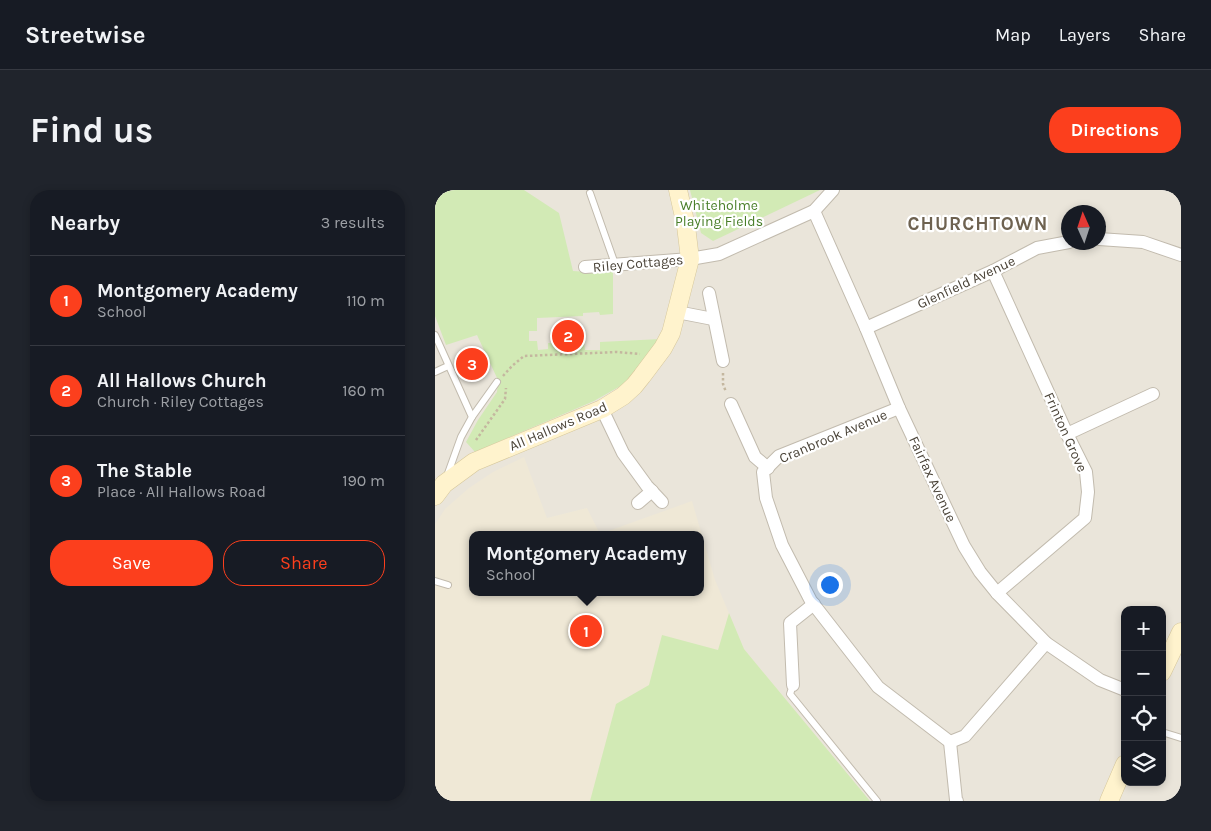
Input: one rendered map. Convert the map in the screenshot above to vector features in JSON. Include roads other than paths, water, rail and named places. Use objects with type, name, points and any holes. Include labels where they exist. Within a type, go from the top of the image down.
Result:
[{"type":"street","points":[[678,190],[686,226],[690,259]]},
{"type":"street","points":[[814,211],[833,190]]},
{"type":"street","name":"Riley Cottages","points":[[585,267],[712,256],[727,252],[814,211]]},
{"type":"street","name":"Fairfax Avenue","points":[[814,211],[899,408],[964,546],[997,594],[1046,643],[1100,680],[1121,688]]},
{"type":"street","points":[[1106,239],[1143,242],[1181,255]]},
{"type":"street","name":"Glenfield Avenue","points":[[866,328],[993,271],[1037,248],[1061,244]]},
{"type":"street","name":"All Hallows Road","points":[[440,490],[474,462],[602,409],[623,396],[657,356],[671,334],[690,259]]},
{"type":"street","name":"Frinton Grove","points":[[993,271],[1086,472],[1088,492],[1085,518],[997,594]]},
{"type":"street","points":[[709,293],[723,361]]},
{"type":"street","points":[[677,312],[713,319]]},
{"type":"street","points":[[1067,434],[1153,394]]},
{"type":"street","points":[[721,414],[733,408],[755,457],[768,468]]},
{"type":"street","name":"Cranbrook Avenue","points":[[899,408],[779,456],[763,472],[766,498],[782,544],[814,604],[878,686],[950,742]]},
{"type":"street","points":[[602,409],[623,454],[662,502]]},
{"type":"street","points":[[638,503],[652,491]]},
{"type":"street","points":[[793,685],[790,623],[814,604]]},
{"type":"street","points":[[1166,664],[1181,632]]},
{"type":"street","points":[[956,801],[950,742],[965,736],[1046,643]]},
{"type":"street","points":[[1109,801],[1121,773]]},
{"type":"lane","points":[[590,193],[615,264]]},
{"type":"lane","points":[[435,335],[473,417]]},
{"type":"lane","points":[[435,372],[448,366]]},
{"type":"lane","points":[[440,490],[461,437],[497,382]]},
{"type":"lane","points":[[435,581],[449,585]]},
{"type":"lane","points":[[793,685],[789,694],[877,801]]},
{"type":"lane","points":[[1166,733],[1181,738]]},
{"type":"place","name":"All Hallows Church","points":[[568,336]]},
{"type":"place","name":"The Stable","points":[[472,364]]},
{"type":"place","name":"Montgomery Academy","points":[[586,631]]},
{"type":"district","name":"CHURCHTOWN","points":[[978,223]]},
{"type":"park label","name":"Whiteholme Playing Fields","points":[[719,214]]}]
